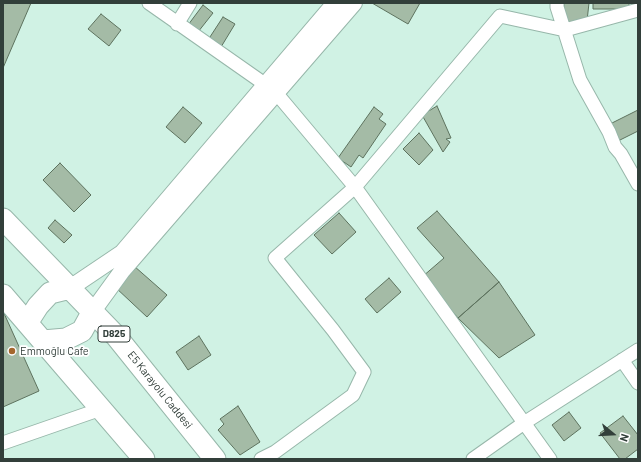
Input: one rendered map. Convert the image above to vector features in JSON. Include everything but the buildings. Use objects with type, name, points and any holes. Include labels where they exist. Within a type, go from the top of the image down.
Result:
[{"type":"highway","name":"E5 Karayolu Caddesi","points":[[3,219],[116,336],[214,459]]},
{"type":"highway","points":[[27,323],[38,306],[50,293],[70,288]]},
{"type":"highway","points":[[3,295],[144,459]]},
{"type":"highway","points":[[42,341],[66,339],[82,331],[93,312]]},
{"type":"street","points":[[149,3],[271,89],[355,188],[550,459]]},
{"type":"street","points":[[177,24],[190,3]]},
{"type":"street","points":[[93,312],[122,271],[271,89],[335,3]]},
{"type":"street","points":[[70,288],[122,253],[271,89],[354,3]]},
{"type":"street","points":[[557,3],[580,80],[609,132],[615,147],[621,154],[638,184]]},
{"type":"street","points":[[261,459],[275,452],[353,395],[364,372],[333,330],[274,258],[355,188],[500,16],[565,30],[638,10]]},
{"type":"street","points":[[473,459],[524,423],[638,350]]},
{"type":"street","points":[[622,360],[638,383]]},
{"type":"street","points":[[3,443],[101,409]]},
{"type":"place","name":"Emmoğlu Cafe","points":[[12,351]]}]
